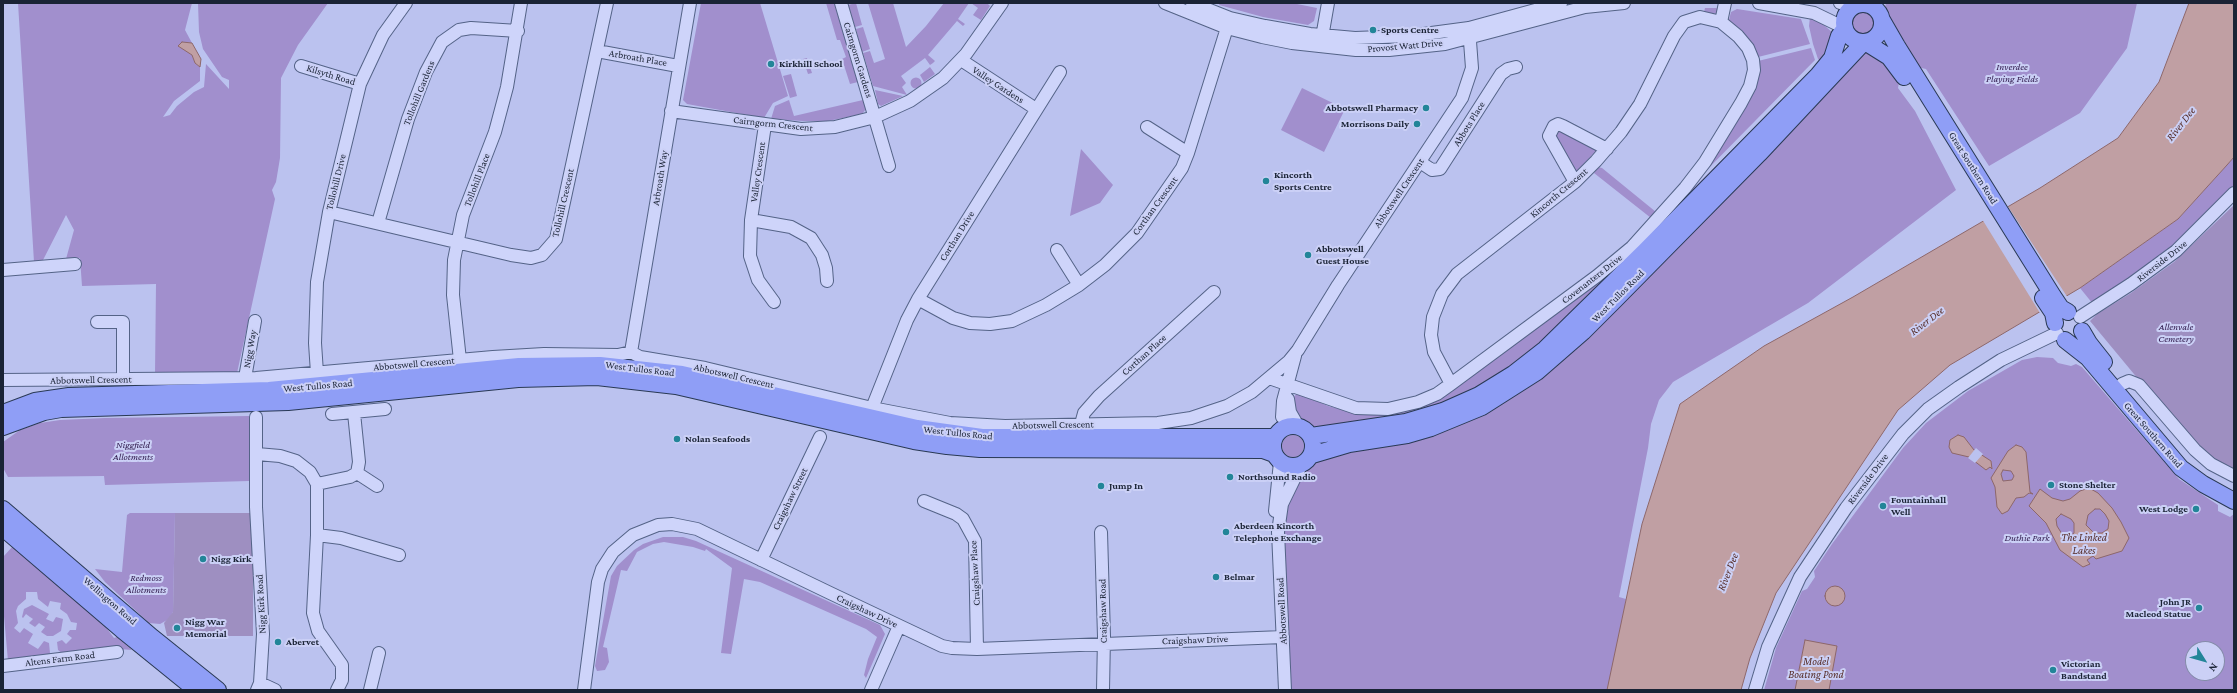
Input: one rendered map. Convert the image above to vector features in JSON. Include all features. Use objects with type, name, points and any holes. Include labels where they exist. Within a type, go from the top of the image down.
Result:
[{"type":"main road","points":[[1882,19],[1879,11],[1872,6],[1851,4],[1846,15],[1845,28],[1852,38],[1865,42],[1878,34],[1887,3]]},
{"type":"main road","name":"Great Southern Road","points":[[1882,19],[1906,74],[2088,358],[2181,468],[2203,484],[2234,501]]},
{"type":"main road","name":"West Tullos Road","points":[[1304,431],[1406,422],[1443,411],[1479,395],[1534,358],[1574,322],[1640,257],[1822,71],[1832,58],[1839,36],[1845,28]]},
{"type":"main road","name":"West Tullos Road","points":[[1306,460],[1349,444],[1407,435],[1431,428],[1482,407],[1519,385],[1588,327],[1865,42]]},
{"type":"main road","name":"Great Southern Road","points":[[1865,42],[1889,57],[1906,74]]},
{"type":"main road","points":[[1833,76],[1854,61],[1864,58],[1882,60],[1906,74]]},
{"type":"main road","name":"Great Southern Road","points":[[2065,322],[2088,343],[2184,458],[2208,477],[2234,491]]},
{"type":"main road","name":"West Tullos Road","points":[[3,413],[35,401],[69,396],[269,390],[519,366],[600,364],[682,374],[917,428],[982,437],[1275,437]]},
{"type":"main road","name":"West Tullos Road","points":[[3,427],[44,412],[61,410],[288,402],[518,379],[597,378],[676,386],[914,441],[947,446],[980,449],[1263,450],[1277,458]]},
{"type":"main road","points":[[1284,428],[1304,431],[1313,448],[1306,460],[1290,466],[1277,458],[1273,442],[1275,437],[1284,428]]},
{"type":"main road","name":"Wellington Road","points":[[3,509],[162,645],[218,690]]},
{"type":"main road","name":"Wellington Road","points":[[3,528],[144,649],[196,690]]},
{"type":"street","name":"Tollohill Drive","points":[[317,373],[315,343],[317,282],[329,212],[360,84],[383,35],[406,3]]},
{"type":"street","name":"Tollohill Place","points":[[460,360],[453,295],[454,260],[457,242],[469,199],[495,132],[507,87],[522,3]]},
{"type":"street","name":"Tollohill Crescent","points":[[329,212],[525,258],[542,254],[553,244],[556,239],[607,3]]},
{"type":"street","name":"Arbroath Way","points":[[631,352],[678,66],[690,3]]},
{"type":"street","name":"Cairngorm Gardens","points":[[840,3],[875,117]]},
{"type":"street","name":"Provost Watt Drive","points":[[1165,3],[1229,23],[1284,30],[1322,40],[1469,33],[1585,5],[1624,3]]},
{"type":"street","name":"Provost Watt Drive","points":[[1192,3],[1229,23]]},
{"type":"street","points":[[1322,40],[1328,3]]},
{"type":"street","name":"Provost Watt Drive","points":[[1469,33],[1561,3]]},
{"type":"street","points":[[1721,22],[1725,3]]},
{"type":"street","points":[[1759,3],[1814,13],[1845,28]]},
{"type":"street","name":"Cairngorm Crescent","points":[[671,111],[765,125],[796,128],[823,128],[875,117],[903,106],[943,78],[961,60],[999,4]]},
{"type":"street","name":"Kincorth Crescent","points":[[1452,384],[1434,352],[1431,335],[1433,317],[1442,294],[1457,274],[1576,182],[1606,149],[1640,104],[1674,36],[1684,22],[1700,17],[1721,22]]},
{"type":"street","name":"Covenanters Drive","points":[[1269,378],[1340,404],[1372,409],[1388,409],[1418,402],[1437,394],[1452,384],[1580,289],[1632,247],[1685,188],[1705,162],[1750,86],[1754,70],[1753,60],[1748,48],[1738,36],[1721,22]]},
{"type":"street","name":"Corthan Crescent","points":[[918,299],[953,318],[970,323],[990,324],[1012,321],[1029,314],[1079,285],[1105,265],[1137,233],[1167,192],[1188,153],[1229,23]]},
{"type":"street","name":"Tollohill Gardens","points":[[378,223],[408,119],[426,72],[442,42],[459,30],[471,28],[518,31]]},
{"type":"street","name":"Abbotswell Crescent","points":[[1282,417],[1283,401],[1291,368],[1298,350],[1467,87],[1472,68],[1469,33]]},
{"type":"street","name":"Arbroath Place","points":[[597,51],[678,66]]},
{"type":"street","name":"Valley Gardens","points":[[961,60],[1036,109]]},
{"type":"street","name":"Kilsyth Road","points":[[301,66],[360,84]]},
{"type":"street","name":"Abbots Place","points":[[1420,162],[1432,170],[1440,169],[1501,74],[1508,69],[1516,67]]},
{"type":"street","name":"Corthan Drive","points":[[872,408],[907,320],[918,299],[1060,72]]},
{"type":"street","points":[[875,117],[889,166]]},
{"type":"street","points":[[1576,182],[1549,136],[1554,126],[1558,124],[1563,126],[1606,149]]},
{"type":"street","name":"Valley Crescent","points":[[765,125],[752,220],[750,256],[758,280],[774,302]]},
{"type":"street","points":[[1147,127],[1188,153]]},
{"type":"street","name":"Riverside Drive","points":[[1755,690],[1768,647],[1800,577],[1846,508],[1903,434],[1928,409],[1958,387],[2131,284],[2176,252],[2234,193]]},
{"type":"street","points":[[752,220],[791,227],[811,238],[822,255],[826,268],[827,281]]},
{"type":"street","points":[[1057,250],[1079,285]]},
{"type":"street","points":[[3,270],[75,264]]},
{"type":"street","name":"Corthan Place","points":[[1081,424],[1081,418],[1086,410],[1099,396],[1214,292]]},
{"type":"street","name":"Nigg Way","points":[[245,378],[255,321]]},
{"type":"street","points":[[98,322],[122,322],[123,379]]},
{"type":"street","name":"Abbotswell Crescent","points":[[3,380],[245,378],[544,354],[618,355],[631,352],[640,357],[701,368],[872,408],[950,423],[1005,426],[1158,423],[1191,418],[1227,406],[1252,392],[1298,350]]},
{"type":"street","points":[[2122,384],[2129,381],[2139,385],[2195,450],[2211,464],[2234,476]]},
{"type":"street","name":"Abbotswell Crescent","points":[[1288,384],[1289,407],[1304,431]]},
{"type":"street","points":[[332,414],[385,409]]},
{"type":"street","points":[[317,484],[350,477],[357,473],[359,462],[354,413]]},
{"type":"street","name":"Nigg Kirk Road","points":[[256,417],[256,507],[263,634],[258,686],[275,690]]},
{"type":"street","name":"Craigshaw Street","points":[[761,560],[820,437]]},
{"type":"street","points":[[257,454],[280,456],[296,461],[310,472],[317,484],[317,535],[312,613],[318,631],[342,665],[342,680],[337,690]]},
{"type":"street","points":[[1277,458],[1275,511],[1278,532]]},
{"type":"street","points":[[1278,532],[1282,504],[1306,460]]},
{"type":"street","points":[[357,473],[377,486]]},
{"type":"street","name":"Craigshaw Place","points":[[924,501],[956,514],[963,519],[975,541],[977,649]]},
{"type":"street","name":"Craigshaw Drive","points":[[584,690],[600,575],[608,559],[626,540],[658,525],[686,525],[942,646],[962,650],[1104,643],[1283,637]]},
{"type":"street","name":"Craigshaw Road","points":[[1101,532],[1104,643],[1102,690]]},
{"type":"street","name":"Abbotswell Road","points":[[1278,532],[1285,690]]},
{"type":"street","points":[[317,535],[341,538],[399,555]]},
{"type":"street","points":[[871,690],[899,626]]},
{"type":"street","name":"Altens Farm Road","points":[[3,666],[117,652]]},
{"type":"street","points":[[370,690],[379,653]]},
{"type":"green space","points":[[18,3],[192,3],[185,30],[192,43],[182,42],[187,51],[192,55],[195,63],[200,67],[200,81],[174,101],[163,117],[170,115],[177,106],[194,92],[204,87],[206,64],[229,89],[229,80],[222,77],[203,49],[199,32],[198,3],[328,3],[298,45],[281,78],[280,158],[276,182],[272,190],[275,199],[237,373],[155,374],[156,284],[82,286],[80,258],[66,259],[74,230],[66,215],[42,262],[34,262]]},
{"type":"green space","points":[[701,3],[760,3],[788,96],[773,103],[764,118],[687,104],[683,100]]},
{"type":"green space","points":[[826,3],[834,3],[858,82],[850,84],[842,59],[846,57],[840,40],[837,40]]},
{"type":"green space","points":[[856,3],[862,25],[855,27],[848,5]]},
{"type":"green space","points":[[868,3],[893,3],[906,47],[926,26],[944,3],[969,3],[958,19],[965,24],[963,26],[957,21],[928,55],[935,61],[930,65],[925,58],[901,76],[906,83],[902,87],[907,95],[873,86],[863,53],[870,51],[874,63],[885,59]]},
{"type":"green space","points":[[971,3],[987,3],[990,6],[981,20],[973,15],[978,8]]},
{"type":"green space","points":[[1220,3],[1292,3],[1317,8],[1314,21],[1308,25],[1263,17],[1219,5]]},
{"type":"green space","name":"Inverdee Playing Fields","points":[[1886,3],[2137,3],[2127,48],[2080,113],[1989,166],[1926,69],[1908,65],[1882,20]]},
{"type":"green space","points":[[1705,8],[1718,9],[1717,13],[1713,14],[1704,12]]},
{"type":"green space","points":[[1737,9],[1801,19],[1810,44],[1758,57],[1729,20],[1731,12]]},
{"type":"green space","points":[[1863,10],[1868,11],[1874,17],[1874,27],[1868,33],[1863,34],[1858,33],[1852,27],[1851,22],[1852,17],[1858,11]]},
{"type":"green space","points":[[1810,17],[1817,19],[1833,33],[1823,63],[1818,59],[1813,44],[1809,26]]},
{"type":"green space","points":[[863,27],[870,49],[862,52],[856,29]]},
{"type":"green space","points":[[1865,42],[1901,72],[1898,88],[1915,111],[1956,190],[1808,303],[1673,382],[1659,400],[1651,424],[1648,448],[1619,597],[1626,599],[1612,690],[1285,690],[1279,517],[1305,463],[1469,414]]},
{"type":"green space","points":[[1811,48],[1815,60],[1695,182],[1758,61]]},
{"type":"green space","points":[[807,58],[812,73],[808,74],[803,59]]},
{"type":"green space","points":[[930,67],[935,74],[924,82],[920,75]]},
{"type":"green space","points":[[1810,71],[1812,73],[1658,231],[1666,216],[1687,191],[1695,187]]},
{"type":"green space","points":[[791,74],[797,96],[790,98],[783,76]]},
{"type":"green space","points":[[914,78],[918,78],[920,79],[920,87],[914,88],[911,85],[911,81]]},
{"type":"green space","points":[[1302,88],[1345,109],[1324,152],[1281,130]]},
{"type":"green space","points":[[875,90],[903,96],[881,106],[878,104]]},
{"type":"green space","points":[[789,100],[794,116],[863,100],[866,109],[862,114],[828,121],[771,119],[775,106]]},
{"type":"green space","points":[[1557,130],[1597,150],[1576,172],[1553,133]]},
{"type":"green space","points":[[1081,149],[1113,185],[1100,203],[1070,216]]},
{"type":"green space","points":[[2234,157],[2234,185],[2174,246],[2093,304],[2080,288],[2178,219]]},
{"type":"green space","points":[[1598,167],[1602,168],[1656,212],[1651,218],[1594,173]]},
{"type":"green space","name":"Allenvale Cemetery","points":[[2234,205],[2234,472],[2214,461],[2158,403],[2090,321],[2097,314],[2131,293],[2174,262]]},
{"type":"green space","points":[[1654,228],[1553,336],[1484,387],[1424,413],[1330,427],[1316,427],[1305,423],[1295,415],[1292,398],[1298,393],[1328,406],[1351,412],[1407,410]]},
{"type":"green space","name":"Duthie Park","points":[[2037,357],[2053,358],[2058,363],[2071,366],[2076,364],[2082,367],[2179,479],[2218,505],[2218,511],[2230,517],[2234,514],[2234,690],[1764,690],[1776,648],[1802,591],[1807,589],[1815,577],[1814,571],[1832,544],[1903,448],[1926,423],[1968,391],[2022,360]]},
{"type":"green space","name":"Niggfield Allotments","points":[[249,416],[249,481],[105,485],[104,476],[8,477],[3,468],[3,442],[20,430],[40,423],[60,420],[105,418]]},
{"type":"green space","points":[[1293,435],[1301,438],[1304,446],[1301,454],[1293,457],[1285,454],[1282,446],[1285,438]]},
{"type":"green space","name":"Redmoss Allotments","points":[[130,513],[175,513],[173,612],[169,619],[160,624],[149,623],[105,582],[95,569],[122,572],[127,515]]},
{"type":"green space","points":[[175,513],[253,513],[253,636],[167,636],[164,623],[173,612]]},
{"type":"green space","points":[[663,537],[683,537],[696,541],[880,625],[885,634],[866,678],[864,675],[868,659],[877,637],[866,629],[760,582],[744,579],[731,654],[721,653],[732,568],[706,549],[705,551],[693,547],[664,542],[653,544],[637,552],[627,571],[621,570],[603,647],[607,648],[609,662],[605,670],[597,671],[595,666],[611,576],[617,566],[634,550],[643,544]]},
{"type":"green space","points":[[13,546],[105,626],[114,638],[117,637],[132,650],[108,648],[63,654],[58,650],[57,642],[62,640],[66,644],[72,638],[67,634],[70,630],[76,630],[77,623],[71,622],[67,614],[60,609],[61,603],[50,601],[48,607],[38,599],[37,592],[26,592],[26,599],[18,606],[16,611],[18,623],[14,628],[20,633],[24,628],[33,634],[28,643],[38,649],[44,641],[49,643],[50,653],[48,656],[8,661],[3,605],[3,557]]},
{"type":"green space","points":[[32,605],[49,614],[46,619],[53,622],[56,617],[63,619],[61,631],[53,636],[47,636],[41,632],[45,627],[39,623],[35,627],[29,623],[33,619],[26,614],[23,618],[24,609]]},
{"type":"water","name":"River Dee","points":[[2189,3],[2234,3],[2234,157],[2178,219],[2080,288],[1950,365],[1898,410],[1776,593],[1750,658],[1741,690],[1607,690],[1642,524],[1680,404],[1764,346],[1853,297],[2040,188],[2118,138],[2159,82]]},
{"type":"water","points":[[182,42],[192,43],[201,59],[200,67],[195,63],[192,55],[178,46]]},
{"type":"water","points":[[1958,435],[1964,437],[1974,450],[1991,461],[1992,469],[1990,467],[1986,470],[1969,457],[1952,453],[1949,447],[1950,440]]},
{"type":"water","points":[[2016,445],[2022,447],[2026,452],[2030,492],[2033,494],[2029,493],[2024,497],[2016,498],[2008,511],[2002,514],[1997,507],[1995,487],[1991,478],[2008,451]],"holes":[[[2003,470],[2011,471],[2014,476],[2012,480],[2003,481],[2001,474]]]},
{"type":"water","name":"The Linked Lakes","points":[[2089,488],[2098,493],[2112,508],[2129,538],[2122,551],[2096,559],[2093,556],[2087,560],[2090,564],[2083,567],[2060,550],[2046,523],[2029,506],[2040,489],[2052,498],[2063,501],[2070,499],[2080,491]],"holes":[[[2095,509],[2100,509],[2109,521],[2108,529],[2102,533],[2094,533],[2086,525],[2088,515]],[[2061,514],[2071,519],[2074,523],[2074,533],[2069,537],[2062,534],[2057,526],[2056,519]]]},
{"type":"water","points":[[1835,586],[1842,589],[1845,596],[1842,603],[1835,606],[1828,603],[1825,596],[1828,589]]},
{"type":"water","name":"Model Boating Pond","points":[[1805,640],[1837,646],[1829,690],[1795,690]]},
{"type":"pier","points":[[2007,205],[2068,298],[2040,313],[1982,219]]},
{"type":"pier","points":[[1976,448],[1983,454],[1975,463],[1968,458]]},
{"type":"place","name":"Sports Centre","points":[[1373,30]]},
{"type":"place","name":"Kirkhill School","points":[[771,64]]},
{"type":"place","name":"Abbotswell Pharmacy","points":[[1426,108]]},
{"type":"place","name":"Morrisons Daily","points":[[1417,124]]},
{"type":"place","name":"Kincorth Sports Centre","points":[[1266,181]]},
{"type":"place","name":"Abbotswell Guest House","points":[[1308,255]]},
{"type":"place","name":"Nolan Seafoods","points":[[677,439]]},
{"type":"place","name":"Northsound Radio","points":[[1230,477]]},
{"type":"place","name":"Stone Shelter","points":[[2051,485]]},
{"type":"place","name":"Jump In","points":[[1101,486]]},
{"type":"place","name":"Fountainhall Well","points":[[1883,506]]},
{"type":"place","name":"West Lodge","points":[[2196,509]]},
{"type":"place","name":"Aberdeen Kincorth Telephone Exchange","points":[[1226,532]]},
{"type":"place","name":"Nigg Kirk","points":[[203,559]]},
{"type":"place","name":"Belmar","points":[[1216,577]]},
{"type":"place","name":"John JR Macleod Statue","points":[[2199,608]]},
{"type":"place","name":"Nigg War Memorial","points":[[177,628]]},
{"type":"place","name":"Abervet","points":[[278,642]]},
{"type":"place","name":"Victorian Bandstand","points":[[2053,670]]}]
